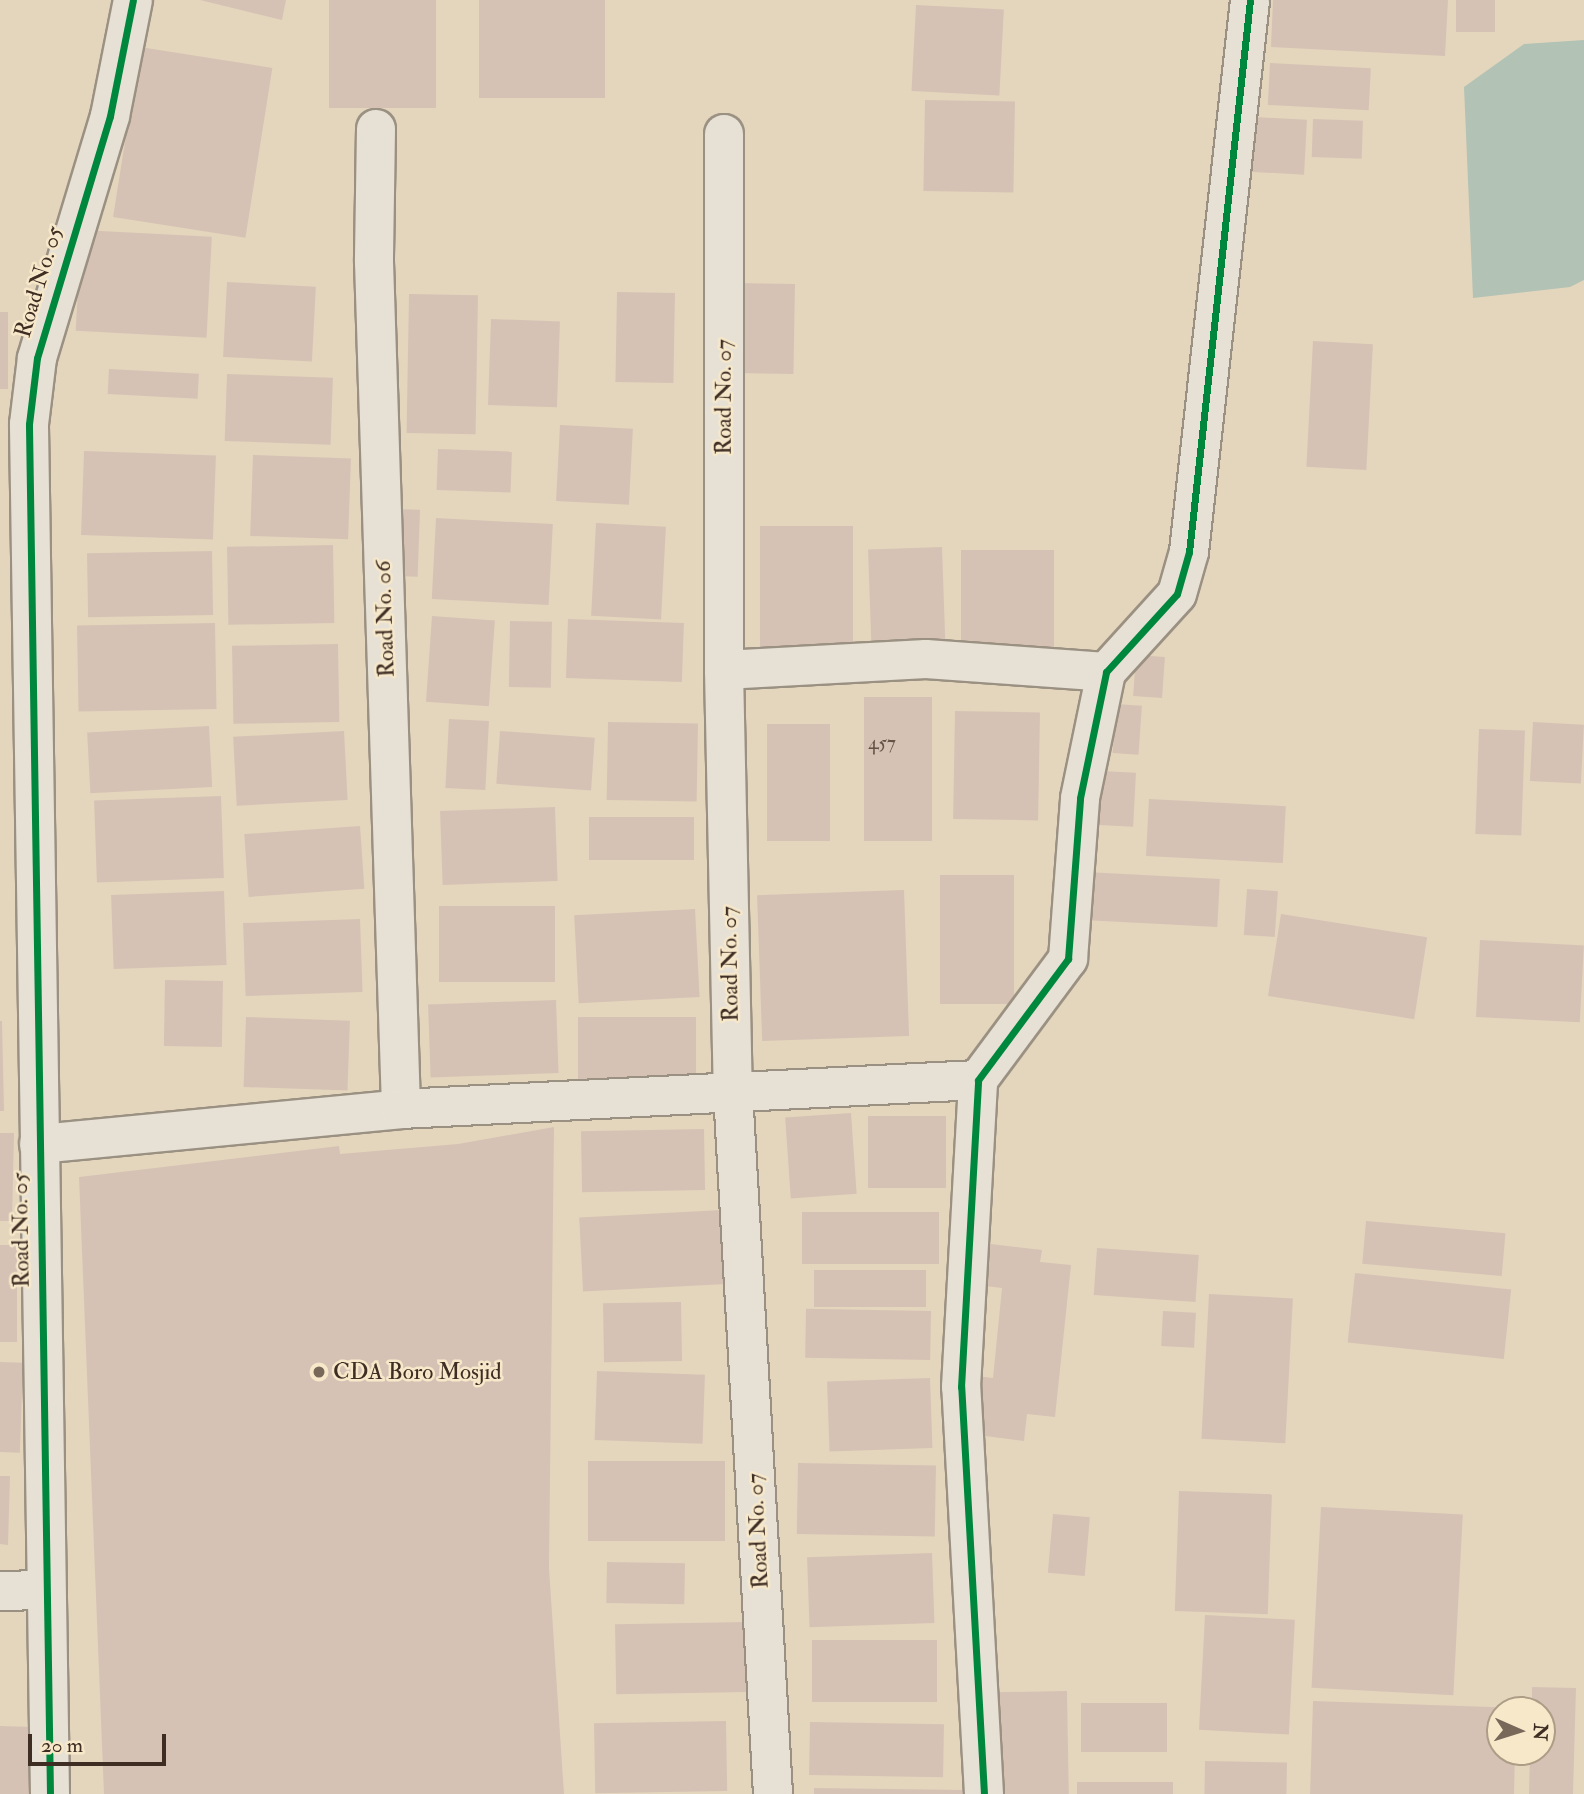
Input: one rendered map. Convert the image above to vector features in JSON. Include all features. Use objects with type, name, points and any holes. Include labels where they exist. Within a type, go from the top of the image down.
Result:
[{"type":"street","name":"Road No. 05","points":[[50,1794],[44,1590],[29,424],[37,358],[110,116],[133,0]]},
{"type":"street","points":[[984,1794],[961,1387],[978,1080],[1068,959],[1080,798],[1106,672],[1177,594],[1189,552],[1250,0]]},
{"type":"street","name":"Road No. 06","points":[[376,129],[374,262],[401,1109]]},
{"type":"street","name":"Road No. 07","points":[[724,134],[724,670],[733,1092],[773,1794]]},
{"type":"street","points":[[724,670],[926,659],[1106,672]]},
{"type":"street","points":[[39,1144],[401,1109],[978,1080]]},
{"type":"street","points":[[0,1591],[44,1590]]},
{"type":"shaded area","points":[[1584,40],[1584,280],[1570,287],[1473,298],[1464,87],[1524,44]]},
{"type":"building","points":[[200,0],[286,0],[282,20]]},
{"type":"building","points":[[329,0],[436,0],[436,108],[329,108]]},
{"type":"building","points":[[479,0],[605,0],[605,98],[479,98]]},
{"type":"building","points":[[1273,0],[1448,0],[1445,56],[1271,47]]},
{"type":"building","points":[[1456,0],[1495,0],[1495,32],[1456,32]]},
{"type":"building","points":[[916,5],[1004,10],[999,95],[911,91]]},
{"type":"building","points":[[140,47],[272,68],[245,238],[113,217]]},
{"type":"building","points":[[1270,63],[1371,68],[1369,110],[1268,105]]},
{"type":"building","points":[[925,100],[1015,102],[1013,193],[923,191]]},
{"type":"building","points":[[1255,117],[1307,120],[1304,175],[1252,172]]},
{"type":"building","points":[[1313,119],[1363,121],[1362,159],[1312,157]]},
{"type":"building","points":[[81,230],[212,237],[207,338],[76,331]]},
{"type":"building","points":[[227,282],[316,287],[312,362],[223,357]]},
{"type":"building","points":[[737,283],[795,284],[793,374],[735,373]]},
{"type":"building","points":[[617,292],[675,293],[673,383],[615,382]]},
{"type":"building","points":[[409,294],[478,295],[476,434],[407,433]]},
{"type":"building","points":[[0,312],[8,312],[8,389],[0,389]]},
{"type":"building","points":[[491,319],[560,321],[557,407],[488,405]]},
{"type":"building","points":[[1313,341],[1373,344],[1366,470],[1306,467]]},
{"type":"building","points":[[109,369],[199,374],[198,399],[108,394]]},
{"type":"building","points":[[227,374],[333,378],[331,445],[225,441]]},
{"type":"building","points":[[560,425],[633,429],[629,505],[556,501]]},
{"type":"building","points":[[438,449],[512,452],[511,493],[437,490]]},
{"type":"building","points":[[84,451],[216,456],[213,540],[81,535]]},
{"type":"building","points":[[253,455],[351,458],[348,539],[250,536]]},
{"type":"building","points":[[395,509],[420,510],[418,577],[393,576]]},
{"type":"building","points":[[436,518],[553,524],[549,605],[432,599]]},
{"type":"building","points":[[596,523],[666,527],[661,620],[591,616]]},
{"type":"building","points":[[760,526],[853,526],[853,648],[760,648]]},
{"type":"building","points":[[333,545],[334,623],[228,625],[227,547]]},
{"type":"building","points":[[942,547],[945,641],[871,644],[868,550]]},
{"type":"building","points":[[961,550],[1054,550],[1054,648],[961,648]]},
{"type":"building","points":[[212,551],[213,615],[88,617],[87,553]]},
{"type":"building","points":[[432,616],[495,620],[489,706],[426,702]]},
{"type":"building","points":[[568,619],[684,623],[682,682],[566,678]]},
{"type":"building","points":[[510,621],[552,622],[551,688],[509,687]]},
{"type":"building","points":[[215,623],[217,709],[79,711],[77,625]]},
{"type":"building","points":[[338,644],[339,722],[233,724],[232,646]]},
{"type":"building","points":[[1136,655],[1165,657],[1162,698],[1133,696]]},
{"type":"building","points":[[864,697],[932,697],[932,841],[864,841]]},
{"type":"building","points":[[1116,704],[1142,706],[1139,755],[1113,753]]},
{"type":"building","points":[[955,711],[1040,712],[1038,820],[953,819]]},
{"type":"building","points":[[449,719],[489,721],[485,790],[445,788]]},
{"type":"building","points":[[608,722],[698,724],[697,802],[607,800]]},
{"type":"building","points":[[1533,722],[1584,725],[1581,784],[1530,781]]},
{"type":"building","points":[[767,724],[830,724],[830,841],[767,841]]},
{"type":"building","points":[[209,726],[212,787],[90,793],[87,732]]},
{"type":"building","points":[[1479,729],[1525,731],[1521,836],[1475,834]]},
{"type":"building","points":[[344,731],[348,800],[237,806],[233,737]]},
{"type":"building","points":[[500,731],[595,738],[591,790],[496,784]]},
{"type":"building","points":[[1102,771],[1136,773],[1133,827],[1099,825]]},
{"type":"building","points":[[221,796],[224,878],[97,882],[94,800]]},
{"type":"building","points":[[1149,799],[1286,806],[1283,863],[1146,856]]},
{"type":"building","points":[[555,807],[558,881],[443,885],[440,811]]},
{"type":"building","points":[[589,817],[694,817],[694,860],[589,860]]},
{"type":"building","points":[[360,826],[364,889],[249,897],[244,834]]},
{"type":"building","points":[[1086,872],[1220,879],[1217,927],[1083,920]]},
{"type":"building","points":[[940,875],[1014,875],[1014,1004],[940,1004]]},
{"type":"building","points":[[1247,889],[1278,891],[1275,937],[1244,935]]},
{"type":"building","points":[[904,890],[909,1036],[762,1041],[757,895]]},
{"type":"building","points":[[224,891],[227,965],[114,969],[111,895]]},
{"type":"building","points":[[439,906],[555,906],[555,982],[439,982]]},
{"type":"building","points":[[695,909],[700,997],[579,1003],[574,915]]},
{"type":"building","points":[[1281,914],[1427,937],[1414,1019],[1268,996]]},
{"type":"building","points":[[360,919],[363,992],[246,996],[243,923]]},
{"type":"building","points":[[1480,940],[1584,945],[1580,1022],[1476,1017]]},
{"type":"building","points":[[165,980],[223,981],[222,1047],[164,1046]]},
{"type":"building","points":[[556,1000],[559,1073],[431,1077],[428,1004]]},
{"type":"building","points":[[246,1017],[350,1021],[347,1091],[244,1087]]},
{"type":"building","points":[[578,1017],[696,1017],[696,1085],[578,1085]]},
{"type":"building","points":[[2,1021],[4,1111],[0,1111]]},
{"type":"building","points":[[851,1113],[857,1194],[791,1198],[785,1118]]},
{"type":"building","points":[[868,1116],[946,1116],[946,1188],[868,1188]]},
{"type":"building","name":"CDA Boro Mosjid","points":[[554,1127],[549,1568],[564,1794],[104,1794],[79,1177],[339,1146],[340,1154],[458,1144]]},
{"type":"building","points":[[704,1129],[705,1190],[582,1192],[581,1131]]},
{"type":"building","points":[[0,1133],[14,1133],[12,1221],[0,1221]]},
{"type":"building","points":[[722,1210],[726,1284],[583,1291],[579,1217]]},
{"type":"building","points":[[802,1212],[939,1212],[939,1264],[802,1264]]},
{"type":"building","points":[[1366,1221],[1505,1233],[1502,1276],[1362,1264]]},
{"type":"building","points":[[982,1243],[1042,1250],[1040,1262],[1071,1265],[1055,1417],[1027,1414],[1024,1441],[970,1434],[977,1376],[993,1378],[1002,1288],[977,1285]]},
{"type":"building","points":[[0,1245],[17,1245],[17,1342],[0,1342]]},
{"type":"building","points":[[1097,1248],[1199,1255],[1195,1302],[1094,1295]]},
{"type":"building","points":[[814,1270],[926,1270],[926,1307],[814,1307]]},
{"type":"building","points":[[1355,1273],[1511,1289],[1504,1359],[1348,1343]]},
{"type":"building","points":[[1209,1294],[1293,1298],[1285,1443],[1201,1439]]},
{"type":"building","points":[[681,1302],[682,1361],[604,1362],[603,1303]]},
{"type":"building","points":[[806,1309],[931,1311],[930,1360],[805,1358]]},
{"type":"building","points":[[1163,1311],[1196,1313],[1194,1348],[1161,1346]]},
{"type":"building","points":[[0,1362],[23,1363],[20,1453],[0,1452]]},
{"type":"building","points":[[597,1371],[705,1375],[703,1444],[595,1440]]},
{"type":"building","points":[[930,1378],[932,1448],[830,1452],[827,1382]]},
{"type":"building","points":[[588,1461],[725,1461],[725,1541],[588,1541]]},
{"type":"building","points":[[798,1463],[936,1465],[935,1536],[797,1534]]},
{"type":"building","points":[[0,1476],[10,1476],[8,1545],[0,1544]]},
{"type":"building","points":[[1179,1491],[1272,1494],[1268,1614],[1175,1611]]},
{"type":"building","points":[[1321,1507],[1463,1514],[1453,1695],[1312,1688]]},
{"type":"building","points":[[1053,1514],[1090,1517],[1085,1576],[1048,1573]]},
{"type":"building","points":[[932,1553],[934,1623],[810,1627],[807,1557]]},
{"type":"building","points":[[607,1562],[685,1563],[684,1604],[606,1603]]},
{"type":"building","points":[[1205,1615],[1295,1620],[1289,1735],[1199,1730]]},
{"type":"building","points":[[748,1622],[749,1692],[616,1694],[615,1624]]},
{"type":"building","points":[[812,1640],[937,1640],[937,1702],[812,1702]]},
{"type":"building","points":[[1532,1687],[1576,1688],[1573,1794],[1529,1794],[1530,1766],[1556,1766],[1556,1696],[1532,1696]]},
{"type":"building","points":[[1067,1691],[1069,1794],[996,1794],[994,1692]]},
{"type":"building","points":[[1313,1701],[1486,1707],[1486,1766],[1515,1766],[1514,1794],[1310,1794]]},
{"type":"building","points":[[1081,1703],[1167,1703],[1167,1752],[1081,1752]]},
{"type":"building","points":[[726,1721],[727,1791],[595,1793],[594,1723]]},
{"type":"building","points":[[810,1722],[944,1724],[943,1777],[809,1775]]},
{"type":"building","points":[[0,1726],[32,1727],[30,1794],[0,1794]]},
{"type":"building","points":[[1205,1761],[1287,1762],[1286,1794],[1204,1794]]},
{"type":"building","points":[[1077,1782],[1173,1782],[1173,1794],[1077,1794]]},
{"type":"building","points":[[814,1788],[967,1790],[967,1794],[814,1794]]},
{"type":"cycle path","points":[[50,1794],[29,424],[37,358],[110,116],[133,0]]},
{"type":"cycle path","points":[[984,1794],[961,1387],[978,1080],[1068,959],[1080,798],[1106,672],[1177,594],[1189,552],[1250,0]]},
{"type":"place","name":"CDA Boro Mosjid","points":[[319,1372]]}]
